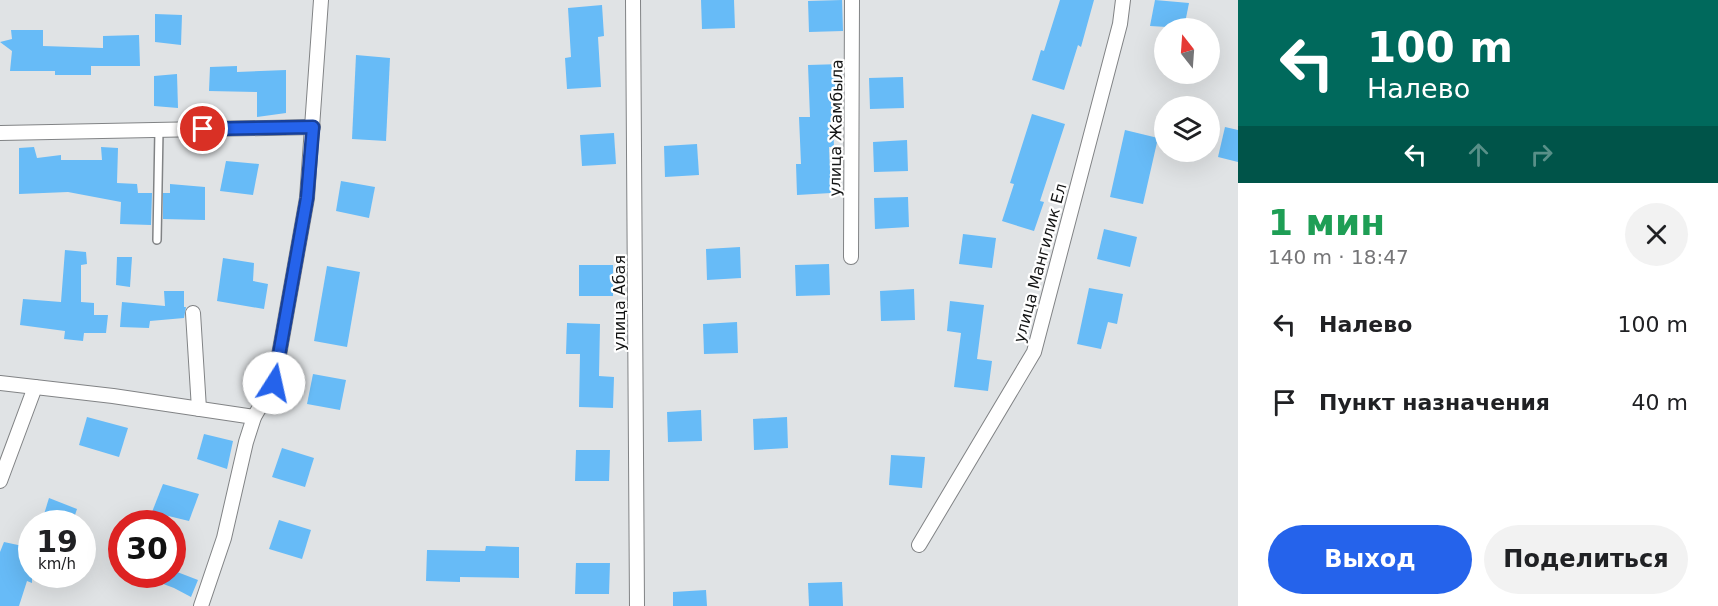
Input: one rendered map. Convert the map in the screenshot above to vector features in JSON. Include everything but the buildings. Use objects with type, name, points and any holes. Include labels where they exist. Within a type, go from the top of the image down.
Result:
[{"type":"street","points":[[201,606],[224,538],[254,417],[274,383],[307,198],[321,0]]},
{"type":"street","name":"улица Абая","points":[[633,0],[637,606]]},
{"type":"street","name":"улица Жамбыла","points":[[851,257],[852,0]]},
{"type":"street","name":"улица Мангилик Ел","points":[[919,545],[1034,352],[1117,35],[1123,0]]},
{"type":"street","points":[[0,133],[313,127]]},
{"type":"street","points":[[193,313],[199,409]]},
{"type":"street","points":[[0,383],[254,417]]},
{"type":"street","points":[[0,481],[35,387]]},
{"type":"lane","points":[[157,240],[159,130]]},
{"type":"route","points":[[203,129],[313,127],[307,198],[274,383]]}]
